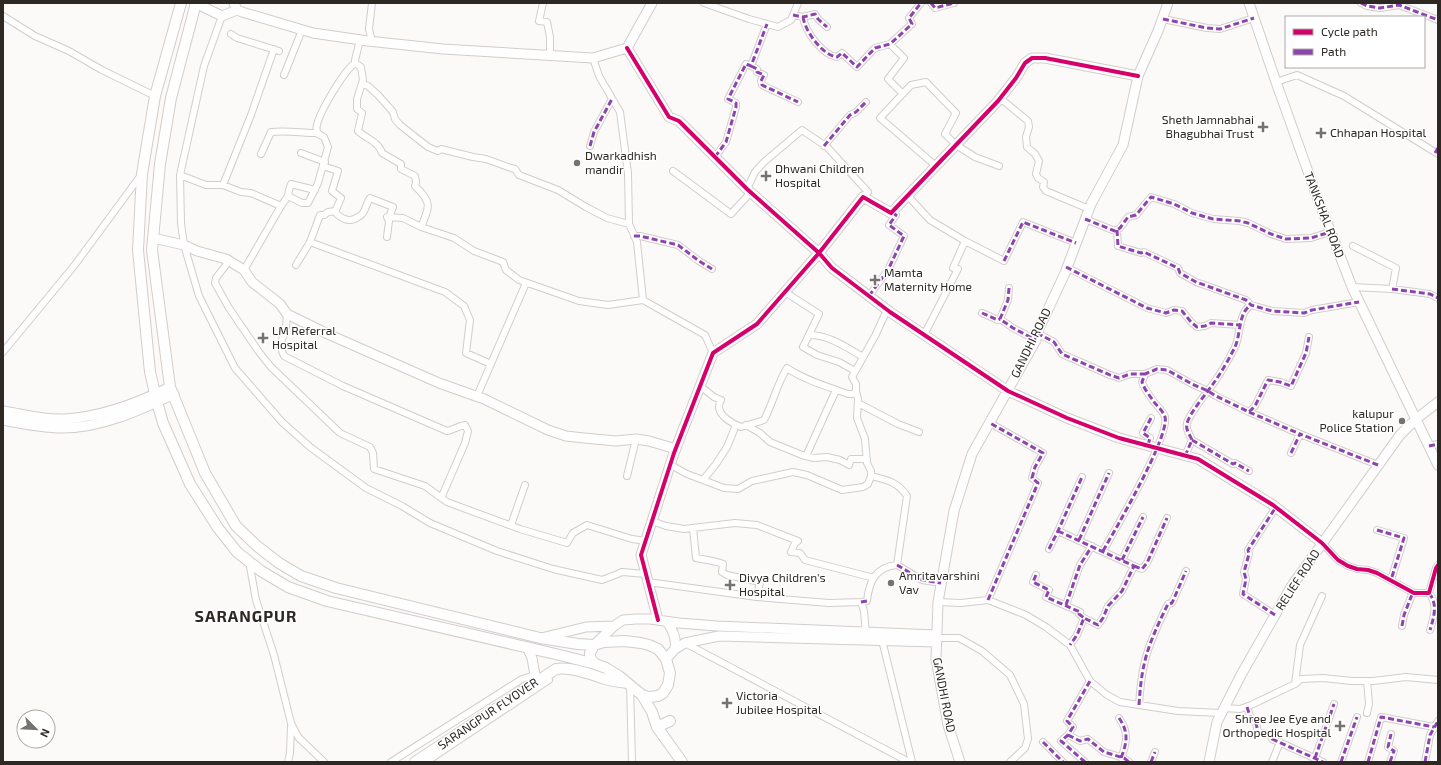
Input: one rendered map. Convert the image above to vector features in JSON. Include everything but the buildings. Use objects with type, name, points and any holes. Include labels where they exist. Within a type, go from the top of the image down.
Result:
[{"type":"main road","points":[[181,3],[155,96],[142,174],[138,250],[150,372],[156,399],[163,423],[190,484],[218,528],[238,552],[261,571],[288,587],[327,601],[527,647],[606,668],[630,684],[642,695],[652,712],[657,727],[682,762]]},
{"type":"main road","points":[[196,3],[171,98],[160,164],[152,250],[172,391],[205,473],[236,526],[257,546],[279,563],[302,576],[336,588],[540,638],[594,645],[612,641],[641,643],[658,650],[666,659],[670,673],[668,686],[663,693],[658,696],[649,697],[642,695]]},
{"type":"main road","name":"SARANGPUR FLYOVER","points":[[415,762],[535,679],[557,667],[564,656],[578,644]]},
{"type":"main road","points":[[594,645],[590,653],[590,658],[595,664]]},
{"type":"main road","points":[[557,667],[630,684]]},
{"type":"main road","points":[[657,727],[670,721]]},
{"type":"street","points":[[196,3],[222,16]]},
{"type":"street","points":[[372,3],[369,30],[372,42]]},
{"type":"street","points":[[542,3],[539,21],[547,22],[550,37],[550,55]]},
{"type":"street","points":[[652,3],[627,48],[593,58],[443,49],[372,42],[302,30],[235,6],[222,16],[204,66],[180,175],[181,224],[184,245],[199,296],[235,368],[282,422],[310,447],[366,488],[402,506],[430,523],[497,551],[553,569],[602,580],[622,572],[647,578],[757,597],[829,604],[867,601],[868,589],[874,578],[885,567],[897,566],[922,580],[941,583]]},
{"type":"street","points":[[704,3],[749,20],[778,27],[791,20],[798,3]]},
{"type":"street","points":[[804,17],[804,24],[810,35],[820,46],[832,56],[837,57],[842,53],[857,67],[875,48],[890,44],[912,24],[909,18],[921,3]]},
{"type":"street","points":[[931,3],[935,8],[954,3]]},
{"type":"street","name":"GANDHI ROAD","points":[[960,762],[948,725],[936,659],[938,602],[954,511],[972,454],[1008,391],[1036,337],[1065,273],[1089,209],[1123,145],[1138,76],[1163,19],[1168,3]]},
{"type":"street","name":"TANKSHAL ROAD","points":[[1249,3],[1330,232],[1352,287],[1415,420],[1433,445],[1438,465]]},
{"type":"street","points":[[1361,3],[1367,6],[1380,8],[1399,4],[1438,20]]},
{"type":"street","points":[[793,15],[804,17],[815,14],[827,27]]},
{"type":"street","points":[[3,16],[35,36],[69,51],[102,70],[155,96]]},
{"type":"street","points":[[1163,19],[1207,28],[1220,29],[1254,18]]},
{"type":"street","points":[[751,66],[767,24]]},
{"type":"street","points":[[284,75],[302,30]]},
{"type":"street","points":[[223,186],[276,50],[241,40],[231,34]]},
{"type":"street","points":[[355,63],[355,54],[360,40]]},
{"type":"street","points":[[890,44],[904,58],[888,79],[903,94]]},
{"type":"street","points":[[627,48],[669,117],[679,121],[749,190],[819,253],[832,268],[887,310],[1008,391],[1067,418],[1119,438],[1198,459],[1276,507],[1322,543],[1338,560],[1348,566],[1368,570],[1413,592],[1429,593],[1434,599],[1433,619],[1430,630]]},
{"type":"street","points":[[593,58],[599,76],[620,112],[623,126],[628,173],[629,224],[637,242],[642,300]]},
{"type":"street","points":[[892,212],[1000,98],[1016,78],[1025,63],[1032,58],[1045,58],[1138,76]]},
{"type":"street","points":[[355,63],[361,67],[363,80],[357,99],[357,109],[362,113],[358,131],[366,138],[375,142],[381,149],[382,153],[401,164],[401,169],[415,176],[415,186],[426,197],[428,202],[426,217],[421,227]]},
{"type":"street","points":[[318,133],[316,126],[326,106],[340,82],[351,66],[355,63]]},
{"type":"street","points":[[715,157],[726,142],[736,106],[736,102],[728,99],[746,64],[757,69],[757,72],[764,75],[761,81],[762,85],[798,102]]},
{"type":"street","points":[[1276,82],[1297,75],[1344,96],[1437,152]]},
{"type":"street","points":[[936,166],[880,118],[911,85],[926,82],[956,113],[945,134],[956,145],[975,157],[999,166]]},
{"type":"street","points":[[362,83],[378,95],[393,112],[395,119],[400,125],[428,147],[438,151],[441,149],[449,150],[486,159],[515,169],[519,176],[553,187],[607,218],[629,224]]},
{"type":"street","points":[[1000,98],[1028,121],[1029,127],[1026,137],[1027,147],[1035,154],[1039,161],[1036,174],[1038,178],[1044,182],[1043,187],[1046,191],[1089,209]]},
{"type":"street","points":[[590,146],[594,132],[612,99]]},
{"type":"street","points":[[824,146],[850,115],[856,112],[866,102]]},
{"type":"street","points":[[673,171],[731,214],[749,190],[755,172],[802,130],[824,146],[868,192],[819,253],[757,324],[713,353],[676,449],[641,555],[647,578],[663,621],[672,629],[675,636],[675,649]]},
{"type":"street","points":[[261,154],[271,132],[293,131],[318,133],[324,137],[328,147],[324,164],[315,190],[308,203],[302,203],[288,196]]},
{"type":"street","points":[[301,153],[338,171],[332,191],[341,198],[335,211]]},
{"type":"street","points":[[3,352],[74,266],[142,174]]},
{"type":"street","points":[[180,175],[206,185],[223,186],[241,192],[251,193],[281,206]]},
{"type":"street","points":[[244,270],[288,196],[291,184],[315,190]]},
{"type":"street","points":[[907,195],[930,220],[965,241],[1004,260],[1023,222],[1076,242]]},
{"type":"street","points":[[863,197],[896,215],[889,225],[904,236],[888,270],[869,296]]},
{"type":"street","points":[[1117,230],[1128,217],[1136,215],[1151,197],[1174,204],[1192,213],[1213,219],[1248,223],[1271,234],[1286,239],[1311,238],[1330,232]]},
{"type":"street","points":[[335,211],[338,216],[352,221],[363,214],[370,198],[393,207],[389,217],[387,217],[389,221],[387,237]]},
{"type":"street","points":[[296,265],[310,242],[320,215],[335,211]]},
{"type":"street","points":[[389,217],[402,218],[421,227],[454,238],[474,251],[503,262],[506,270],[519,280],[579,301],[608,305],[642,300],[705,336],[713,353]]},
{"type":"street","points":[[1085,219],[1117,230]]},
{"type":"street","points":[[1117,230],[1118,246],[1141,253],[1144,252],[1178,268],[1180,274],[1196,282],[1246,300],[1251,305],[1272,311],[1304,313],[1312,310],[1359,302]]},
{"type":"street","points":[[634,236],[645,237],[678,245],[699,262],[712,269]]},
{"type":"street","points":[[153,238],[184,245],[228,261],[244,270],[252,282],[280,304],[287,314],[330,335],[439,383],[477,396],[548,430],[566,436],[616,441],[636,439],[676,449]]},
{"type":"street","points":[[924,335],[958,269],[953,268],[965,241]]},
{"type":"street","points":[[310,242],[445,292],[464,306],[470,320],[466,353],[491,364]]},
{"type":"street","points":[[1353,246],[1396,268],[1392,289]]},
{"type":"street","points":[[228,261],[216,278],[215,283],[233,314],[271,367],[340,433],[370,447],[374,453],[374,469],[418,483],[442,496],[447,502],[567,543],[573,533],[587,525],[632,539],[646,541]]},
{"type":"street","points":[[1066,267],[1147,308],[1166,312],[1174,310],[1182,311],[1197,327],[1211,323],[1240,325]]},
{"type":"street","points":[[477,396],[526,283]]},
{"type":"street","points":[[1352,287],[1392,289],[1430,294],[1438,298]]},
{"type":"street","points":[[1000,319],[1008,300],[1009,288]]},
{"type":"street","points":[[785,292],[819,314],[803,347],[817,355],[839,362],[855,371]]},
{"type":"street","points":[[1248,471],[1192,440],[1187,429],[1187,422],[1213,384],[1235,346],[1240,325],[1247,308],[1251,305]]},
{"type":"street","points":[[671,465],[687,474],[724,488],[738,489],[752,481],[793,472],[807,475],[842,490],[864,487],[868,484],[871,472],[867,459],[864,439],[857,418],[858,403],[856,384],[852,377],[875,336],[887,310]]},
{"type":"street","points":[[982,313],[998,320],[1000,319],[1013,328],[1054,342],[1062,354],[1119,378],[1130,374],[1145,374],[1158,369],[1167,370],[1192,384],[1250,412],[1378,465]]},
{"type":"street","points":[[287,314],[286,326],[280,346],[284,356],[343,386],[446,431],[465,425],[468,430],[465,443],[442,496]]},
{"type":"street","points":[[809,335],[828,338],[863,357]]},
{"type":"street","points":[[1250,412],[1255,406],[1268,380],[1291,386],[1306,353],[1309,337]]},
{"type":"street","points":[[700,386],[714,397],[721,400],[719,406],[720,412],[736,425],[741,427],[764,420],[772,405],[787,368],[836,390],[848,394],[853,394],[856,391]]},
{"type":"street","points":[[1103,551],[1123,517],[1158,448],[1166,424],[1165,416],[1143,386],[1142,382],[1145,374]]},
{"type":"street","points":[[806,456],[836,390]]},
{"type":"street","points":[[3,420],[64,428],[94,424],[129,414],[172,391]]},
{"type":"street","points":[[3,411],[64,419],[92,416],[156,399]]},
{"type":"street","name":"RELIEF ROAD","points":[[1209,762],[1217,722],[1241,675],[1291,587],[1400,435],[1415,420],[1438,402]]},
{"type":"street","points":[[858,403],[898,424],[919,432]]},
{"type":"street","points":[[1148,446],[1150,438],[1144,433],[1151,418]]},
{"type":"street","points":[[988,600],[1038,483],[1032,478],[1035,467],[1043,453],[990,422]]},
{"type":"street","points":[[703,480],[727,447],[736,425]]},
{"type":"street","points":[[746,425],[760,433],[770,442],[806,456],[840,460],[849,464],[851,458],[867,459]]},
{"type":"street","points":[[1291,453],[1300,434]]},
{"type":"street","points":[[627,476],[636,439]]},
{"type":"street","points":[[1185,456],[1192,440]]},
{"type":"street","points":[[1079,540],[1109,473]]},
{"type":"street","points":[[871,476],[886,479],[901,487],[907,496],[897,566]]},
{"type":"street","points":[[1049,549],[1082,477]]},
{"type":"street","points":[[511,525],[525,485]]},
{"type":"street","points":[[1275,615],[1243,594],[1246,579],[1244,572],[1249,554],[1248,550],[1276,507]]},
{"type":"street","points":[[1122,560],[1142,517]]},
{"type":"street","points":[[1058,531],[1142,569],[1147,563],[1167,518]]},
{"type":"street","points":[[652,521],[670,527],[684,528],[736,523],[763,526],[798,541],[791,552],[800,553],[805,560],[874,578]]},
{"type":"street","points":[[693,528],[696,558],[712,562],[720,562],[723,564],[722,572],[727,575],[760,582],[757,597]]},
{"type":"street","points":[[1377,530],[1404,538],[1391,580]]},
{"type":"street","points":[[1066,605],[1080,565],[1092,546]]},
{"type":"street","points":[[249,561],[256,600],[274,655],[291,723],[298,737],[324,762]]},
{"type":"street","points":[[1429,593],[1438,565]]},
{"type":"street","points":[[1036,575],[1033,582],[1049,590],[1046,597],[1080,612],[1079,614],[1084,618],[1098,625],[1108,606],[1122,591],[1134,566]]},
{"type":"street","points":[[1138,705],[1144,663],[1159,622],[1168,604],[1172,603],[1186,571]]},
{"type":"street","points":[[1402,626],[1404,615],[1413,592]]},
{"type":"street","points":[[1295,684],[1300,645],[1322,596]]},
{"type":"street","points":[[938,602],[961,603],[988,600],[1026,615],[1046,627],[1070,645],[1090,681],[1107,695],[1120,702],[1138,705],[1178,711],[1223,711],[1240,709],[1295,684],[1301,678],[1367,681],[1406,677],[1438,680]]},
{"type":"street","points":[[861,602],[864,611],[866,633]]},
{"type":"street","points":[[1070,645],[1084,618]]},
{"type":"street","points":[[594,645],[614,626],[623,620],[636,619],[717,626],[936,638]]},
{"type":"street","points":[[540,638],[586,627],[614,626]]},
{"type":"street","points":[[666,659],[675,649],[685,643],[719,636],[882,640],[959,638],[982,651],[1010,675],[1024,704],[1028,739],[1026,748],[1010,762]]},
{"type":"street","points":[[882,640],[912,762]]},
{"type":"street","points":[[685,643],[909,762]]},
{"type":"street","points":[[391,762],[522,679],[535,679],[532,658],[527,647]]},
{"type":"street","points":[[426,762],[548,680],[557,667]]},
{"type":"street","points":[[1085,762],[1061,741],[1073,728],[1068,721],[1090,681]]},
{"type":"street","points":[[1367,681],[1369,704],[1367,713]]},
{"type":"street","points":[[630,684],[632,762]]},
{"type":"street","points":[[1315,758],[1334,704]]},
{"type":"street","points":[[1247,706],[1251,719],[1256,723],[1258,732],[1270,735],[1272,739],[1323,762]]},
{"type":"street","points":[[1341,762],[1357,717]]},
{"type":"street","points":[[1368,762],[1381,717],[1434,727]]},
{"type":"street","points":[[1119,718],[1126,733],[1126,746],[1121,758]]},
{"type":"street","points":[[1425,762],[1430,735],[1438,721]]},
{"type":"street","points":[[288,762],[290,753],[291,723]]},
{"type":"street","points":[[1390,762],[1394,751],[1388,747],[1391,734]]},
{"type":"street","points":[[1068,735],[1080,741],[1088,739],[1104,752],[1129,762]]},
{"type":"street","points":[[1043,742],[1063,762]]},
{"type":"street","points":[[1272,762],[1280,742]]},
{"type":"street","points":[[1151,762],[1155,752]]},
{"type":"marked path","points":[[803,17],[807,29],[820,47],[831,55],[837,57],[842,53],[857,67],[875,48],[890,44],[912,24],[909,18],[921,3]]},
{"type":"marked path","points":[[931,3],[935,8],[954,3]]},
{"type":"marked path","points":[[1361,3],[1367,6],[1380,8],[1399,5],[1438,20]]},
{"type":"marked path","points":[[793,15],[803,17],[815,14],[827,27]]},
{"type":"marked path","points":[[1163,19],[1207,28],[1220,29],[1254,18]]},
{"type":"marked path","points":[[715,157],[726,142],[736,107],[736,103],[728,99],[746,64],[751,66],[767,24]]},
{"type":"marked path","points":[[751,66],[757,69],[757,72],[764,75],[761,81],[762,85],[798,102]]},
{"type":"marked path","points":[[590,146],[594,132],[612,99]]},
{"type":"marked path","points":[[824,146],[850,115],[856,112],[866,102]]},
{"type":"marked path","points":[[1435,153],[1438,148]]},
{"type":"marked path","points":[[1085,219],[1115,231],[1120,228],[1128,217],[1136,215],[1151,197],[1174,204],[1192,213],[1213,219],[1248,223],[1271,234],[1286,239],[1311,238],[1330,232]]},
{"type":"marked path","points":[[869,296],[888,270],[904,236],[889,225],[896,215],[892,212]]},
{"type":"marked path","points":[[1004,261],[1023,222],[1076,243]]},
{"type":"marked path","points":[[1117,230],[1118,246],[1141,253],[1144,252],[1178,268],[1180,273],[1196,282],[1246,300],[1251,305],[1272,311],[1304,313],[1312,310],[1359,302]]},
{"type":"marked path","points":[[634,236],[640,236],[678,245],[712,269]]},
{"type":"marked path","points":[[1066,267],[1147,308],[1166,313],[1174,310],[1182,311],[1197,327],[1205,326],[1211,323],[1240,325]]},
{"type":"marked path","points":[[1009,288],[1008,300],[1000,319],[1013,328],[1036,340]]},
{"type":"marked path","points":[[1392,289],[1430,294],[1438,298]]},
{"type":"marked path","points":[[1185,456],[1192,440],[1187,427],[1189,418],[1222,371],[1237,342],[1240,324],[1244,313],[1251,305]]},
{"type":"marked path","points":[[982,313],[998,320],[1000,319]]},
{"type":"marked path","points":[[1037,333],[1054,342],[1062,354],[1110,375],[1119,378],[1130,374],[1145,374]]},
{"type":"marked path","points":[[1103,551],[1151,462],[1164,427],[1165,417],[1143,385],[1142,382],[1145,374],[1157,369],[1167,370],[1249,412],[1255,406],[1268,380],[1291,386],[1306,353],[1309,337]]},
{"type":"marked path","points":[[1249,412],[1300,434]]},
{"type":"marked path","points":[[1148,445],[1150,438],[1143,433],[1151,418]]},
{"type":"marked path","points":[[988,600],[1038,483],[1032,478],[1035,467],[1043,453],[990,423]]},
{"type":"marked path","points":[[1291,453],[1300,434],[1378,465]]},
{"type":"marked path","points":[[1192,440],[1233,464],[1235,463],[1249,471]]},
{"type":"marked path","points":[[1429,446],[1438,444]]},
{"type":"marked path","points":[[1079,540],[1109,473]]},
{"type":"marked path","points":[[1049,549],[1082,477]]},
{"type":"marked path","points":[[1275,615],[1243,594],[1246,579],[1244,572],[1249,554],[1248,550],[1276,507]]},
{"type":"marked path","points":[[1122,560],[1143,517]]},
{"type":"marked path","points":[[1134,566],[1142,569],[1147,563],[1167,518]]},
{"type":"marked path","points":[[1377,530],[1404,538],[1391,580]]},
{"type":"marked path","points":[[1058,531],[1134,566],[1122,591],[1108,606],[1098,625],[1084,618],[1077,635],[1070,645]]},
{"type":"marked path","points":[[1066,605],[1080,565],[1092,546]]},
{"type":"marked path","points":[[897,565],[922,580],[941,583]]},
{"type":"marked path","points":[[1139,705],[1142,675],[1148,650],[1168,604],[1172,603],[1186,571]]},
{"type":"marked path","points":[[1036,575],[1033,582],[1049,590],[1046,597],[1080,612],[1079,614],[1084,618]]},
{"type":"marked path","points":[[1402,626],[1404,615],[1413,592]]},
{"type":"marked path","points":[[1429,593],[1434,602],[1434,615],[1430,630]]},
{"type":"marked path","points":[[861,602],[867,601]]},
{"type":"marked path","points":[[1085,762],[1061,741],[1068,735],[1073,727],[1067,721],[1090,681]]},
{"type":"marked path","points":[[1315,758],[1334,704]]},
{"type":"marked path","points":[[1247,707],[1251,719],[1256,723],[1258,732],[1270,735],[1272,739],[1323,762]]},
{"type":"marked path","points":[[1341,762],[1357,717]]},
{"type":"marked path","points":[[1368,762],[1381,717],[1434,727]]},
{"type":"marked path","points":[[1119,718],[1126,733],[1126,742],[1121,758]]},
{"type":"marked path","points":[[1425,762],[1430,735],[1438,721]]},
{"type":"marked path","points":[[1390,762],[1394,751],[1388,747],[1391,734]]},
{"type":"marked path","points":[[1068,735],[1080,741],[1088,739],[1104,752],[1124,758],[1129,762]]},
{"type":"marked path","points":[[1043,742],[1063,762]]},
{"type":"marked path","points":[[1151,762],[1155,752]]},
{"type":"cycle path","points":[[627,48],[669,117],[679,121],[747,189],[819,253],[832,268],[890,312],[1008,391],[1067,418],[1119,438],[1198,459],[1273,505],[1322,543],[1338,560],[1348,566],[1377,573],[1414,593],[1429,593],[1438,565]]},
{"type":"cycle path","points":[[658,620],[641,555],[674,453],[713,353],[757,324],[819,253],[863,197],[891,213],[998,101],[1016,78],[1025,63],[1032,58],[1045,58],[1138,76]]},
{"type":"place","name":"Sheth Jamnabhai Bhagubhai Trust","points":[[1263,127]]},
{"type":"place","name":"Chhapan Hospital","points":[[1321,133]]},
{"type":"place","name":"Dwarkadhish mandir","points":[[577,163]]},
{"type":"place","name":"Dhwani Children Hospital","points":[[766,176]]},
{"type":"place","name":"Mamta Maternity Home","points":[[875,280]]},
{"type":"place","name":"LM Referral Hospital","points":[[263,338]]},
{"type":"place","name":"kalupur Police Station","points":[[1402,421]]},
{"type":"place","name":"Amritavarshini Vav","points":[[891,583]]},
{"type":"place","name":"Divya Children's Hospital","points":[[730,585]]},
{"type":"place","name":"Victoria Jubilee Hospital","points":[[727,703]]},
{"type":"place","name":"Shree Jee Eye and Orthopedic Hospital","points":[[1340,726]]},
{"type":"district","name":"SARANGPUR","points":[[246,616]]}]
